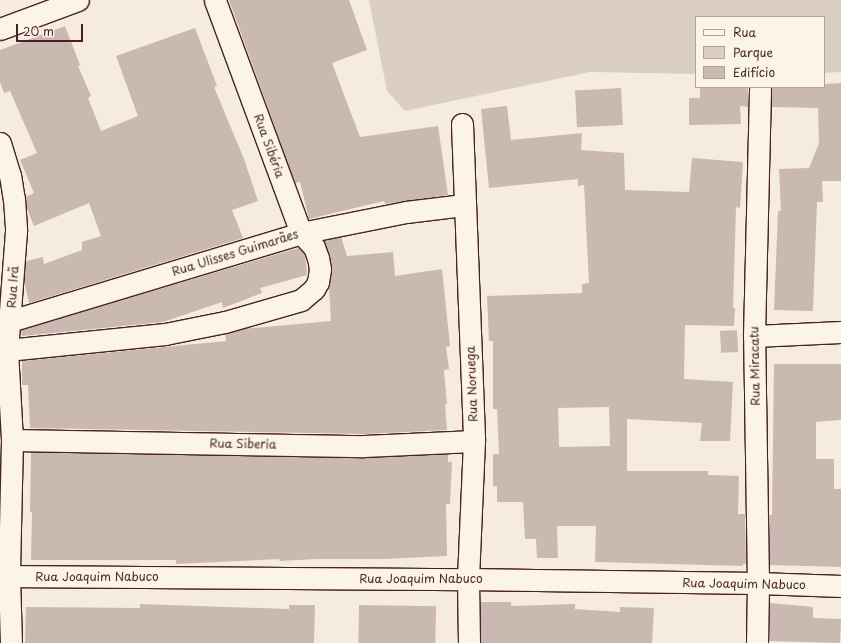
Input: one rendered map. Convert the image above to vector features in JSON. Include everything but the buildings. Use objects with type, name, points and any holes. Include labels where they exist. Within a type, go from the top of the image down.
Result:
[{"type":"street","points":[[0,29],[78,0]]},
{"type":"street","name":"Rua Sibéria","points":[[6,335],[165,334],[226,322],[301,300],[314,289],[318,282],[320,269],[318,258],[314,247],[301,232],[215,0]]},
{"type":"street","name":"Rua Miracatu","points":[[757,643],[758,583],[754,336],[760,89]]},
{"type":"street","name":"Rua Noruega","points":[[462,124],[474,441],[468,579],[469,643]]},
{"type":"street","name":"Rua Irã","points":[[0,143],[10,175],[14,198],[16,231],[6,335],[12,440],[5,576],[11,643]]},
{"type":"street","name":"Rua Ulisses Guimarães","points":[[6,335],[301,232],[406,212],[464,205]]},
{"type":"street","points":[[754,336],[841,332]]},
{"type":"street","name":"Rua Siberia","points":[[12,440],[364,446],[474,441]]},
{"type":"street","name":"Rua Joaquim Nabuco","points":[[5,576],[468,579],[758,583],[841,586]]},
{"type":"green space","points":[[369,0],[841,0],[841,72],[825,73],[825,16],[695,16],[695,74],[590,72],[405,111],[387,91]]}]
